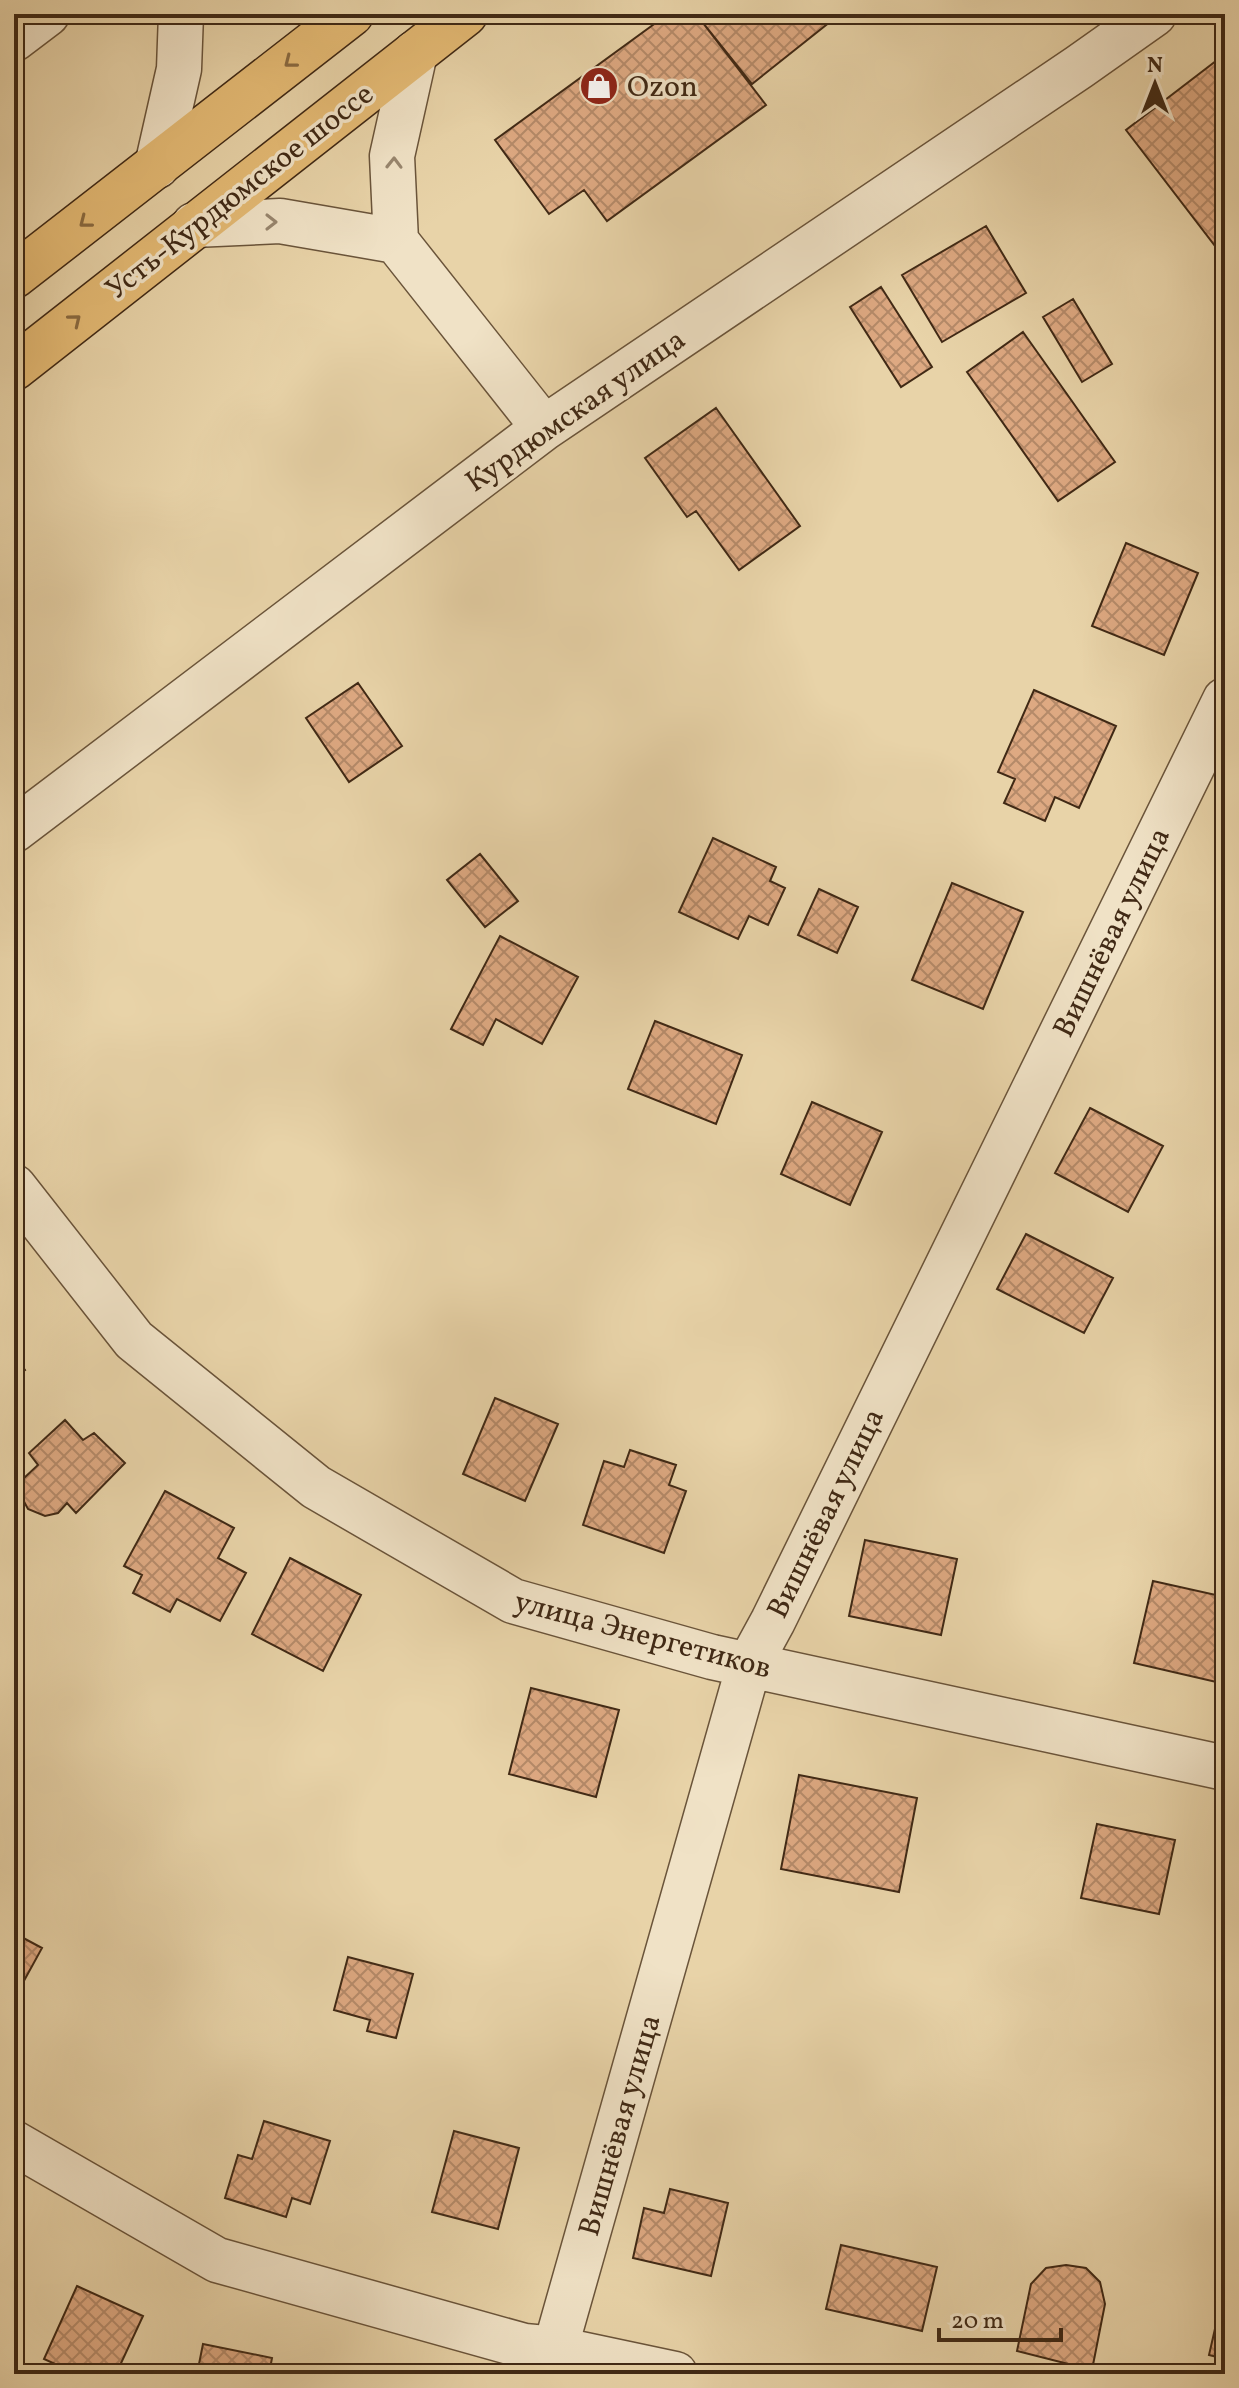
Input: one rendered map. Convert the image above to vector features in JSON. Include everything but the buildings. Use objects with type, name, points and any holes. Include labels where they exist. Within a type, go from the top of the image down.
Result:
[{"type":"main road","points":[[14,276],[351,14]]},
{"type":"main road","name":"Усть-Курдюмское шоссе","points":[[14,368],[465,14]]},
{"type":"street","points":[[14,39],[47,14]]},
{"type":"street","points":[[157,166],[179,69],[181,14]]},
{"type":"street","name":"Курдюмская улица","points":[[14,830],[544,428],[1154,14]]},
{"type":"street","points":[[415,53],[392,156],[396,241],[544,428]]},
{"type":"street","points":[[194,225],[280,221],[396,241]]},
{"type":"street","name":"Вишнёвая улица","points":[[553,2361],[749,1665],[1225,700]]},
{"type":"street","name":"улица Энергетиков","points":[[14,1187],[134,1340],[316,1487],[513,1601],[749,1665],[1225,1768]]},
{"type":"street","points":[[14,2143],[217,2260],[524,2346],[553,2361],[675,2374]]},
{"type":"place","name":"Ozon","points":[[599,86]]}]
